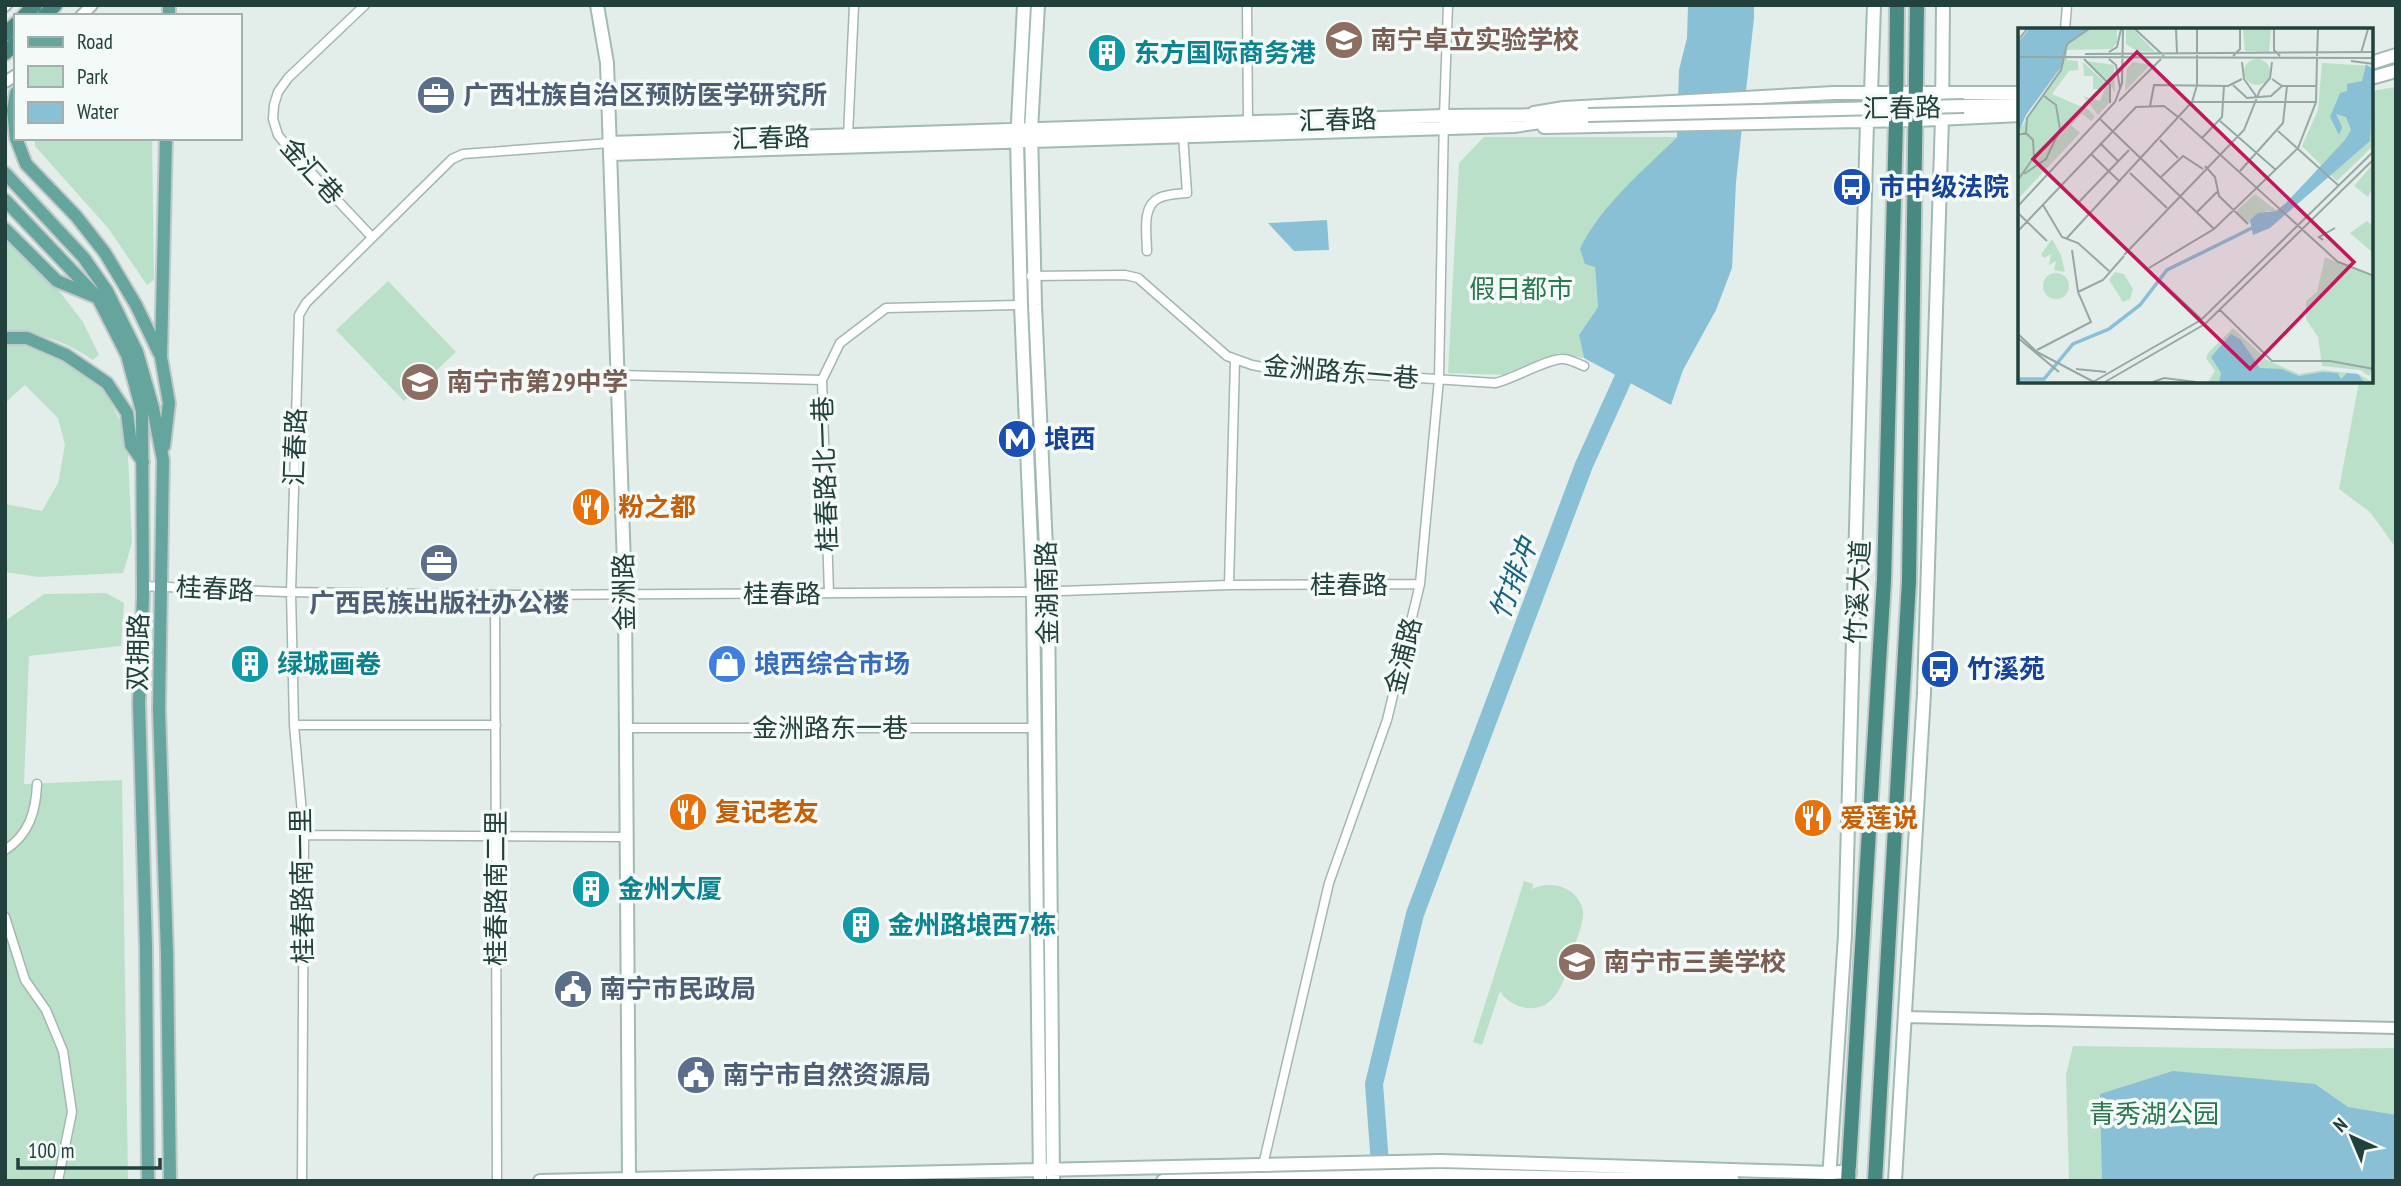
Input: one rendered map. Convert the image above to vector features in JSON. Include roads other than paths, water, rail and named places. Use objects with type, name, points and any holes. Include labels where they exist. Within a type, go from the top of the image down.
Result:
[{"type":"highway","name":"竹溪大道","points":[[1849,1176],[1884,580],[1897,5]]},
{"type":"highway","name":"竹溪大道","points":[[1875,1181],[1909,581],[1917,5]]},
{"type":"main road","name":"金洲路","points":[[597,5],[607,63],[625,595],[629,1180]]},
{"type":"main road","name":"金湖南路","points":[[1024,5],[1021,305],[1033,592],[1039,1175]]},
{"type":"main road","name":"金湖南路","points":[[1038,5],[1024,135],[1035,276],[1048,592],[1053,1175]]},
{"type":"main road","points":[[1830,1177],[1845,935],[1867,121],[1871,93],[1874,5]]},
{"type":"main road","points":[[1895,1181],[1924,693],[1942,118],[1942,5]]},
{"type":"main road","points":[[2373,62],[2396,55]]},
{"type":"main road","points":[[2373,77],[2396,71]]},
{"type":"main road","points":[[1514,121],[1564,108],[1871,93],[2018,93]]},
{"type":"main road","name":"汇春路","points":[[610,149],[1024,135],[1248,123],[1514,121],[1588,115],[2018,105]]},
{"type":"main road","points":[[1514,121],[1563,127],[1917,120],[2018,115]]},
{"type":"main road","name":"汇春路","points":[[610,149],[848,136],[1182,135],[1444,121]]},
{"type":"main road","points":[[17,140],[26,164],[76,216],[105,253],[136,306],[161,357]]},
{"type":"main road","points":[[163,460],[169,403],[161,357],[166,140]]},
{"type":"main road","name":"双拥路","points":[[5,173],[84,258],[107,291],[137,352],[153,408],[163,460],[159,709],[170,1181]]},
{"type":"main road","name":"双拥路","points":[[5,200],[98,298],[127,355],[142,411],[143,586],[139,703],[146,948],[148,1181]]},
{"type":"main road","points":[[5,229],[57,282],[98,298]]},
{"type":"main road","points":[[5,338],[27,338],[66,355],[107,383],[127,413],[131,445],[143,462]]},
{"type":"main road","points":[[540,1181],[1053,1175],[1263,1164],[1441,1161],[1849,1176]]},
{"type":"main road","points":[[1163,1181],[1440,1175],[1733,1181]]},
{"type":"street","name":"金汇巷","points":[[365,5],[288,78],[278,92],[273,119],[278,135],[291,152],[372,237]]},
{"type":"street","points":[[848,136],[854,5]]},
{"type":"street","points":[[1247,5],[1248,123]]},
{"type":"street","name":"金浦路","points":[[1263,1164],[1329,883],[1387,720],[1420,584],[1439,380],[1448,5]]},
{"type":"street","points":[[2065,28],[2067,5]]},
{"type":"street","points":[[1147,251],[1146,218],[1150,205],[1157,198],[1187,193],[1182,135]]},
{"type":"street","name":"汇春路","points":[[291,592],[299,315],[306,303],[452,159],[463,154],[610,149]]},
{"type":"street","name":"金洲路东一巷","points":[[1021,276],[1125,275],[1138,278],[1216,348],[1235,360],[1268,368],[1495,383],[1509,380],[1556,359],[1566,359],[1584,366]]},
{"type":"street","name":"桂春路北一巷","points":[[830,593],[822,380],[841,343],[886,308],[1021,305]]},
{"type":"street","points":[[1229,585],[1235,360]]},
{"type":"street","points":[[617,374],[822,380]]},
{"type":"street","name":"桂春路","points":[[143,586],[291,592],[625,595],[1048,592],[1229,585],[1420,584]]},
{"type":"street","name":"桂春路南一里","points":[[291,592],[294,724],[304,835],[302,1181]]},
{"type":"street","name":"桂春路南二里","points":[[495,595],[497,1181]]},
{"type":"street","points":[[294,724],[496,725]]},
{"type":"street","name":"金洲路东一巷","points":[[626,728],[1034,728]]},
{"type":"street","points":[[5,850],[25,832],[33,814],[37,784]]},
{"type":"street","points":[[304,835],[627,838]]},
{"type":"street","points":[[5,918],[25,980],[46,1010],[63,1051],[72,1112],[58,1181]]},
{"type":"street","points":[[1905,1017],[2396,1028]]},
{"type":"water","points":[[1688,5],[1754,5],[1754,18],[1736,182],[1732,268],[1716,310],[1683,370],[1671,405],[1584,358],[1579,335],[1598,307],[1595,267],[1585,264],[1580,249],[1611,203],[1677,137],[1679,70],[1687,38]]},
{"type":"water","points":[[1327,220],[1329,250],[1294,251],[1268,223]]},
{"type":"water","name":"青秀湖公园","points":[[2173,1071],[2315,1084],[2348,1107],[2396,1115],[2396,1181],[2102,1181],[2100,1094]]},
{"type":"waterway","name":"竹排冲","points":[[1381,1177],[1374,1084],[1415,914],[1584,465],[1632,359]]},
{"type":"place","name":"南宁卓立实验学校","points":[[1344,40]]},
{"type":"place","name":"东方国际商务港","points":[[1107,53]]},
{"type":"place","name":"广西壮族自治区预防医学研究所","points":[[436,95]]},
{"type":"place","name":"市中级法院","points":[[1852,187]]},
{"type":"place","name":"南宁市第29中学","points":[[420,382]]},
{"type":"place","name":"埌西","points":[[1017,439]]},
{"type":"place","name":"粉之都","points":[[591,507]]},
{"type":"place","name":"广西民族出版社办公楼","points":[[439,563]]},
{"type":"place","name":"绿城画卷","points":[[250,664]]},
{"type":"place","name":"埌西综合市场","points":[[727,664]]},
{"type":"place","name":"竹溪苑","points":[[1940,669]]},
{"type":"place","name":"复记老友","points":[[688,812]]},
{"type":"place","name":"爱莲说","points":[[1813,818]]},
{"type":"place","name":"金州大厦","points":[[591,889]]},
{"type":"place","name":"金州路埌西7栋","points":[[861,925]]},
{"type":"place","name":"南宁市三美学校","points":[[1577,962]]},
{"type":"place","name":"南宁市民政局","points":[[573,989]]},
{"type":"place","name":"南宁市自然资源局","points":[[696,1075]]},
{"type":"park label","name":"假日都市","points":[[1521,289]]}]
